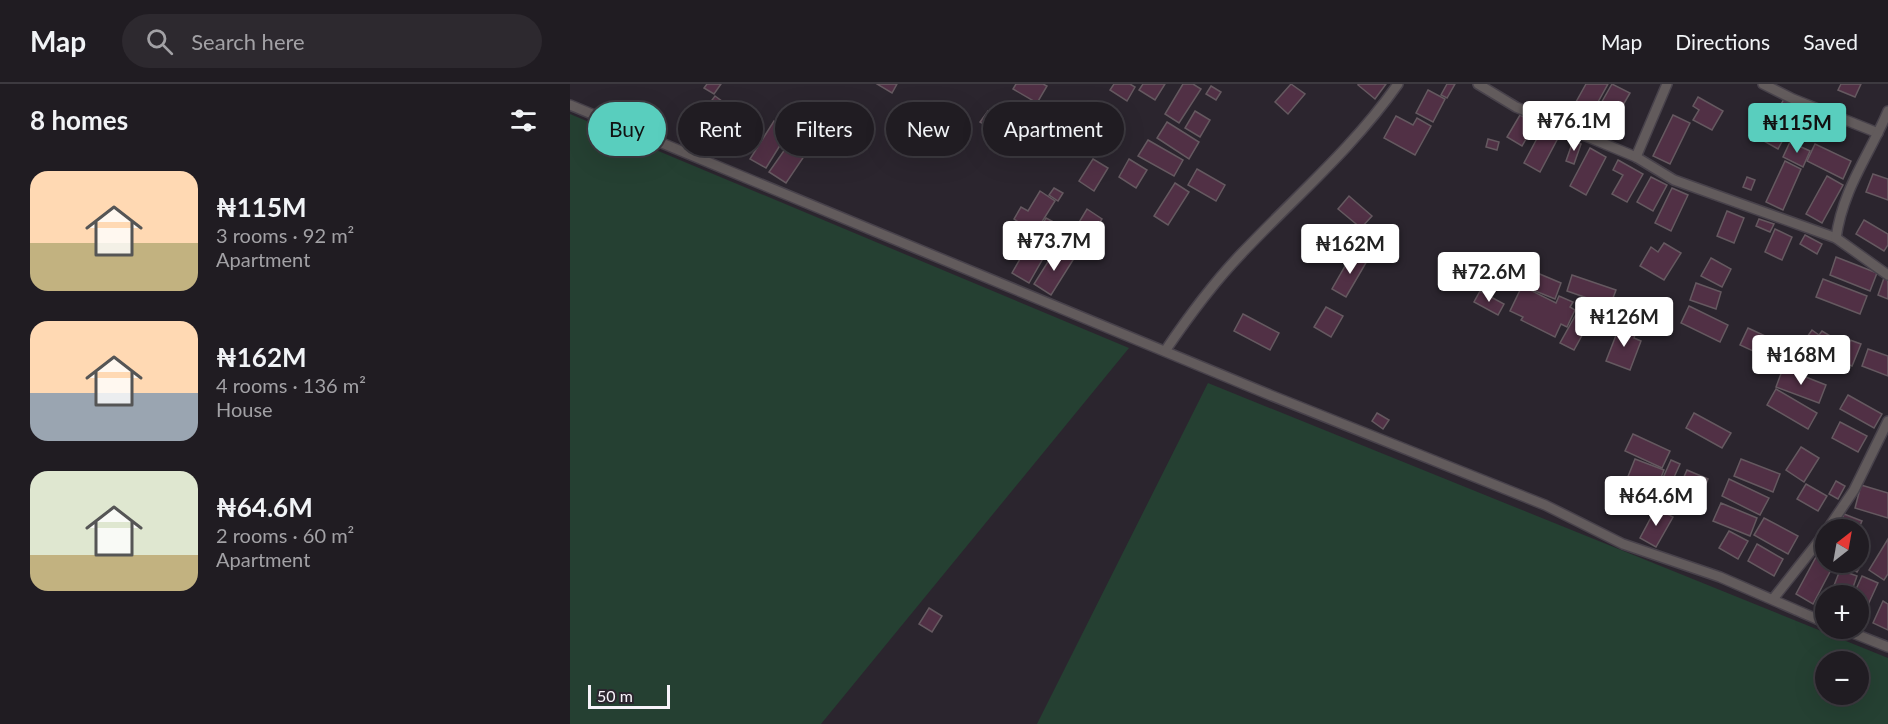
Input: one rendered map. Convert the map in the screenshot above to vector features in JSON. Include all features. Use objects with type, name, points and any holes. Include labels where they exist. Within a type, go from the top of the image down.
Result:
[{"type":"street","points":[[1165,351],[1187,318],[1240,255],[1370,124],[1398,84]]},
{"type":"street","points":[[1478,84],[1516,108],[1636,157],[1674,180],[1836,238],[1888,275]]},
{"type":"street","points":[[1636,157],[1667,84]]},
{"type":"street","points":[[1762,84],[1878,133]]},
{"type":"street","points":[[570,105],[1545,505],[1623,544],[1720,577],[1815,618]]},
{"type":"street","points":[[1836,238],[1839,213],[1851,181],[1888,111]]},
{"type":"street","points":[[1834,519],[1854,490],[1888,421]]},
{"type":"street","points":[[1773,599],[1815,545]]},
{"type":"street","points":[[1868,639],[1888,647]]},
{"type":"green space","points":[[570,114],[588,122],[588,156],[666,156],[666,154],[1129,348],[821,724],[570,724]]},
{"type":"green space","points":[[1208,383],[1815,628],[1815,639],[1841,639],[1888,658],[1888,724],[1037,724]]},
{"type":"building","points":[[707,84],[721,84],[714,94],[704,88]]},
{"type":"building","points":[[877,84],[897,84],[892,93]]},
{"type":"building","points":[[1016,84],[1047,86],[1038,102],[1013,89]]},
{"type":"building","points":[[1114,84],[1130,84],[1135,87],[1127,101],[1110,90]]},
{"type":"building","points":[[1143,84],[1165,84],[1155,100],[1139,90]]},
{"type":"building","points":[[1183,84],[1193,84],[1201,89],[1179,123],[1165,114]]},
{"type":"building","points":[[1291,84],[1305,94],[1288,114],[1275,102]]},
{"type":"building","points":[[1358,84],[1386,84],[1375,99],[1358,85]]},
{"type":"building","points":[[1447,84],[1455,84],[1447,98],[1441,95]]},
{"type":"building","points":[[1586,84],[1608,84],[1588,120],[1571,111]]},
{"type":"building","points":[[1612,84],[1630,93],[1608,131],[1591,121]]},
{"type":"building","points":[[1841,84],[1861,84],[1855,97],[1838,90]]},
{"type":"building","points":[[1211,86],[1221,92],[1216,100],[1206,94]]},
{"type":"building","points":[[1428,90],[1445,99],[1433,122],[1416,113]]},
{"type":"building","points":[[715,96],[723,102],[710,102]]},
{"type":"building","points":[[1698,97],[1723,111],[1712,130],[1693,120],[1699,110],[1693,106]]},
{"type":"building","points":[[1785,97],[1801,106],[1778,149],[1762,140]]},
{"type":"building","points":[[1195,111],[1210,120],[1200,137],[1185,128]]},
{"type":"building","points":[[1520,115],[1535,123],[1522,146],[1507,137]]},
{"type":"building","points":[[1673,115],[1690,123],[1670,164],[1653,156]]},
{"type":"building","points":[[1396,116],[1413,125],[1417,118],[1431,126],[1415,155],[1384,138]]},
{"type":"building","points":[[775,122],[775,154],[766,168],[750,159],[752,156],[763,156],[763,138]]},
{"type":"building","points":[[1167,122],[1199,142],[1189,159],[1157,138]]},
{"type":"building","points":[[1542,129],[1558,138],[1540,172],[1524,163]]},
{"type":"building","points":[[1488,139],[1499,142],[1497,150],[1486,147]]},
{"type":"building","points":[[1148,140],[1183,160],[1174,176],[1138,156]]},
{"type":"building","points":[[1573,141],[1581,144],[1574,164],[1566,161]]},
{"type":"building","points":[[1790,142],[1810,151],[1803,167],[1783,157]]},
{"type":"building","points":[[1815,144],[1851,161],[1843,179],[1807,161]]},
{"type":"building","points":[[1590,148],[1606,157],[1586,195],[1570,186]]},
{"type":"building","points":[[780,156],[804,156],[786,183],[769,172]]},
{"type":"building","points":[[1093,159],[1108,168],[1094,191],[1079,181]]},
{"type":"building","points":[[1129,159],[1147,170],[1136,188],[1119,177]]},
{"type":"building","points":[[1618,160],[1643,174],[1627,202],[1612,194],[1623,175],[1613,170]]},
{"type":"building","points":[[1785,161],[1801,169],[1783,210],[1766,202]]},
{"type":"building","points":[[1197,169],[1225,185],[1216,201],[1188,185]]},
{"type":"building","points":[[1873,174],[1888,179],[1888,200],[1866,192]]},
{"type":"building","points":[[1827,176],[1843,185],[1822,223],[1806,214]]},
{"type":"building","points":[[1651,177],[1667,185],[1653,211],[1637,202]]},
{"type":"building","points":[[1747,177],[1755,180],[1751,190],[1743,187]]},
{"type":"building","points":[[1175,183],[1189,192],[1168,225],[1154,216]]},
{"type":"building","points":[[1054,188],[1063,193],[1058,201],[1049,195]]},
{"type":"building","points":[[1672,188],[1688,195],[1671,231],[1655,223]]},
{"type":"building","points":[[1040,191],[1055,201],[1035,233],[1014,219],[1021,207],[1028,211]]},
{"type":"building","points":[[1349,196],[1372,216],[1361,228],[1338,209]]},
{"type":"building","points":[[1087,209],[1102,219],[1093,234],[1078,224]]},
{"type":"building","points":[[1727,211],[1744,218],[1734,243],[1717,236]]},
{"type":"building","points":[[1046,218],[1063,227],[1054,242],[1038,233]]},
{"type":"building","points":[[1759,219],[1774,224],[1770,232],[1756,226]]},
{"type":"building","points":[[1864,220],[1888,234],[1888,245],[1884,251],[1856,234]]},
{"type":"building","points":[[1074,229],[1089,238],[1078,255],[1063,245]]},
{"type":"building","points":[[1775,229],[1792,237],[1782,260],[1765,252]]},
{"type":"building","points":[[1805,235],[1822,244],[1817,254],[1800,244]]},
{"type":"building","points":[[1032,238],[1049,248],[1029,283],[1012,273]]},
{"type":"building","points":[[1664,243],[1681,253],[1664,280],[1640,266],[1651,247],[1658,252]]},
{"type":"building","points":[[1056,249],[1073,260],[1051,295],[1034,284]]},
{"type":"building","points":[[1353,252],[1367,261],[1346,297],[1332,289]]},
{"type":"building","points":[[1836,257],[1877,273],[1870,291],[1830,275]]},
{"type":"building","points":[[1711,258],[1731,269],[1722,287],[1701,276]]},
{"type":"building","points":[[1535,272],[1561,283],[1555,299],[1528,288]]},
{"type":"building","points":[[1572,275],[1616,290],[1610,306],[1567,291]]},
{"type":"building","points":[[1885,275],[1888,276],[1888,299],[1878,295]]},
{"type":"building","points":[[1823,279],[1867,296],[1860,314],[1816,297]]},
{"type":"building","points":[[1696,283],[1721,292],[1716,309],[1690,300]]},
{"type":"building","points":[[1522,286],[1556,303],[1559,296],[1573,302],[1570,307],[1575,310],[1567,327],[1561,324],[1555,337],[1521,320],[1523,317],[1510,311]]},
{"type":"building","points":[[1480,291],[1504,304],[1498,315],[1474,302]]},
{"type":"building","points":[[1689,306],[1728,325],[1720,342],[1681,323]]},
{"type":"building","points":[[1326,307],[1343,316],[1331,337],[1314,327]]},
{"type":"building","points":[[1579,309],[1592,317],[1574,350],[1560,343]]},
{"type":"building","points":[[1243,314],[1279,333],[1270,350],[1234,331]]},
{"type":"building","points":[[1620,325],[1636,331],[1634,338],[1641,341],[1630,370],[1606,361]]},
{"type":"building","points":[[1748,328],[1774,340],[1766,357],[1740,345]]},
{"type":"building","points":[[1812,330],[1819,335],[1822,331],[1842,343],[1838,351],[1833,347],[1830,351],[1807,337]]},
{"type":"building","points":[[1850,340],[1861,344],[1852,366],[1842,362]]},
{"type":"building","points":[[1868,349],[1888,356],[1888,376],[1862,366]]},
{"type":"building","points":[[1783,368],[1826,385],[1819,403],[1776,387]]},
{"type":"building","points":[[1776,389],[1817,413],[1808,429],[1767,405]]},
{"type":"building","points":[[1848,395],[1882,414],[1874,428],[1840,409]]},
{"type":"building","points":[[1377,413],[1389,420],[1383,429],[1372,421]]},
{"type":"building","points":[[1694,413],[1731,433],[1722,448],[1686,428]]},
{"type":"building","points":[[1840,422],[1867,436],[1858,452],[1832,438]]},
{"type":"building","points":[[1633,434],[1670,451],[1662,468],[1625,451]]},
{"type":"building","points":[[1801,447],[1819,458],[1804,482],[1786,470]]},
{"type":"building","points":[[1635,459],[1664,470],[1656,490],[1627,479]]},
{"type":"building","points":[[1741,459],[1780,474],[1773,492],[1734,476]]},
{"type":"building","points":[[1671,460],[1680,464],[1671,484],[1662,480]]},
{"type":"building","points":[[1687,470],[1708,479],[1701,497],[1679,488]]},
{"type":"building","points":[[1729,479],[1769,498],[1760,515],[1722,496]]},
{"type":"building","points":[[1836,481],[1845,486],[1838,499],[1829,494]]},
{"type":"building","points":[[1806,484],[1827,496],[1818,511],[1797,499]]},
{"type":"building","points":[[1861,485],[1888,493],[1888,518],[1855,508]]},
{"type":"building","points":[[1721,503],[1757,518],[1750,536],[1713,521]]},
{"type":"building","points":[[1656,508],[1673,517],[1656,547],[1640,538]]},
{"type":"building","points":[[1844,514],[1857,519],[1842,519]]},
{"type":"building","points":[[1764,518],[1798,536],[1788,554],[1754,535]]},
{"type":"building","points":[[1729,531],[1748,541],[1738,559],[1719,548]]},
{"type":"building","points":[[1888,539],[1888,574],[1884,580],[1869,570]]},
{"type":"building","points":[[1757,544],[1783,559],[1774,576],[1748,561]]},
{"type":"building","points":[[1815,559],[1815,573],[1829,573],[1823,585],[1815,585],[1813,604],[1796,594]]},
{"type":"building","points":[[1839,573],[1857,576],[1854,585],[1834,585]]},
{"type":"building","points":[[1862,576],[1878,583],[1869,603],[1869,585],[1858,585]]},
{"type":"building","points":[[1883,601],[1888,604],[1888,630],[1873,623]]},
{"type":"building","points":[[929,608],[942,616],[932,632],[919,624]]}]
